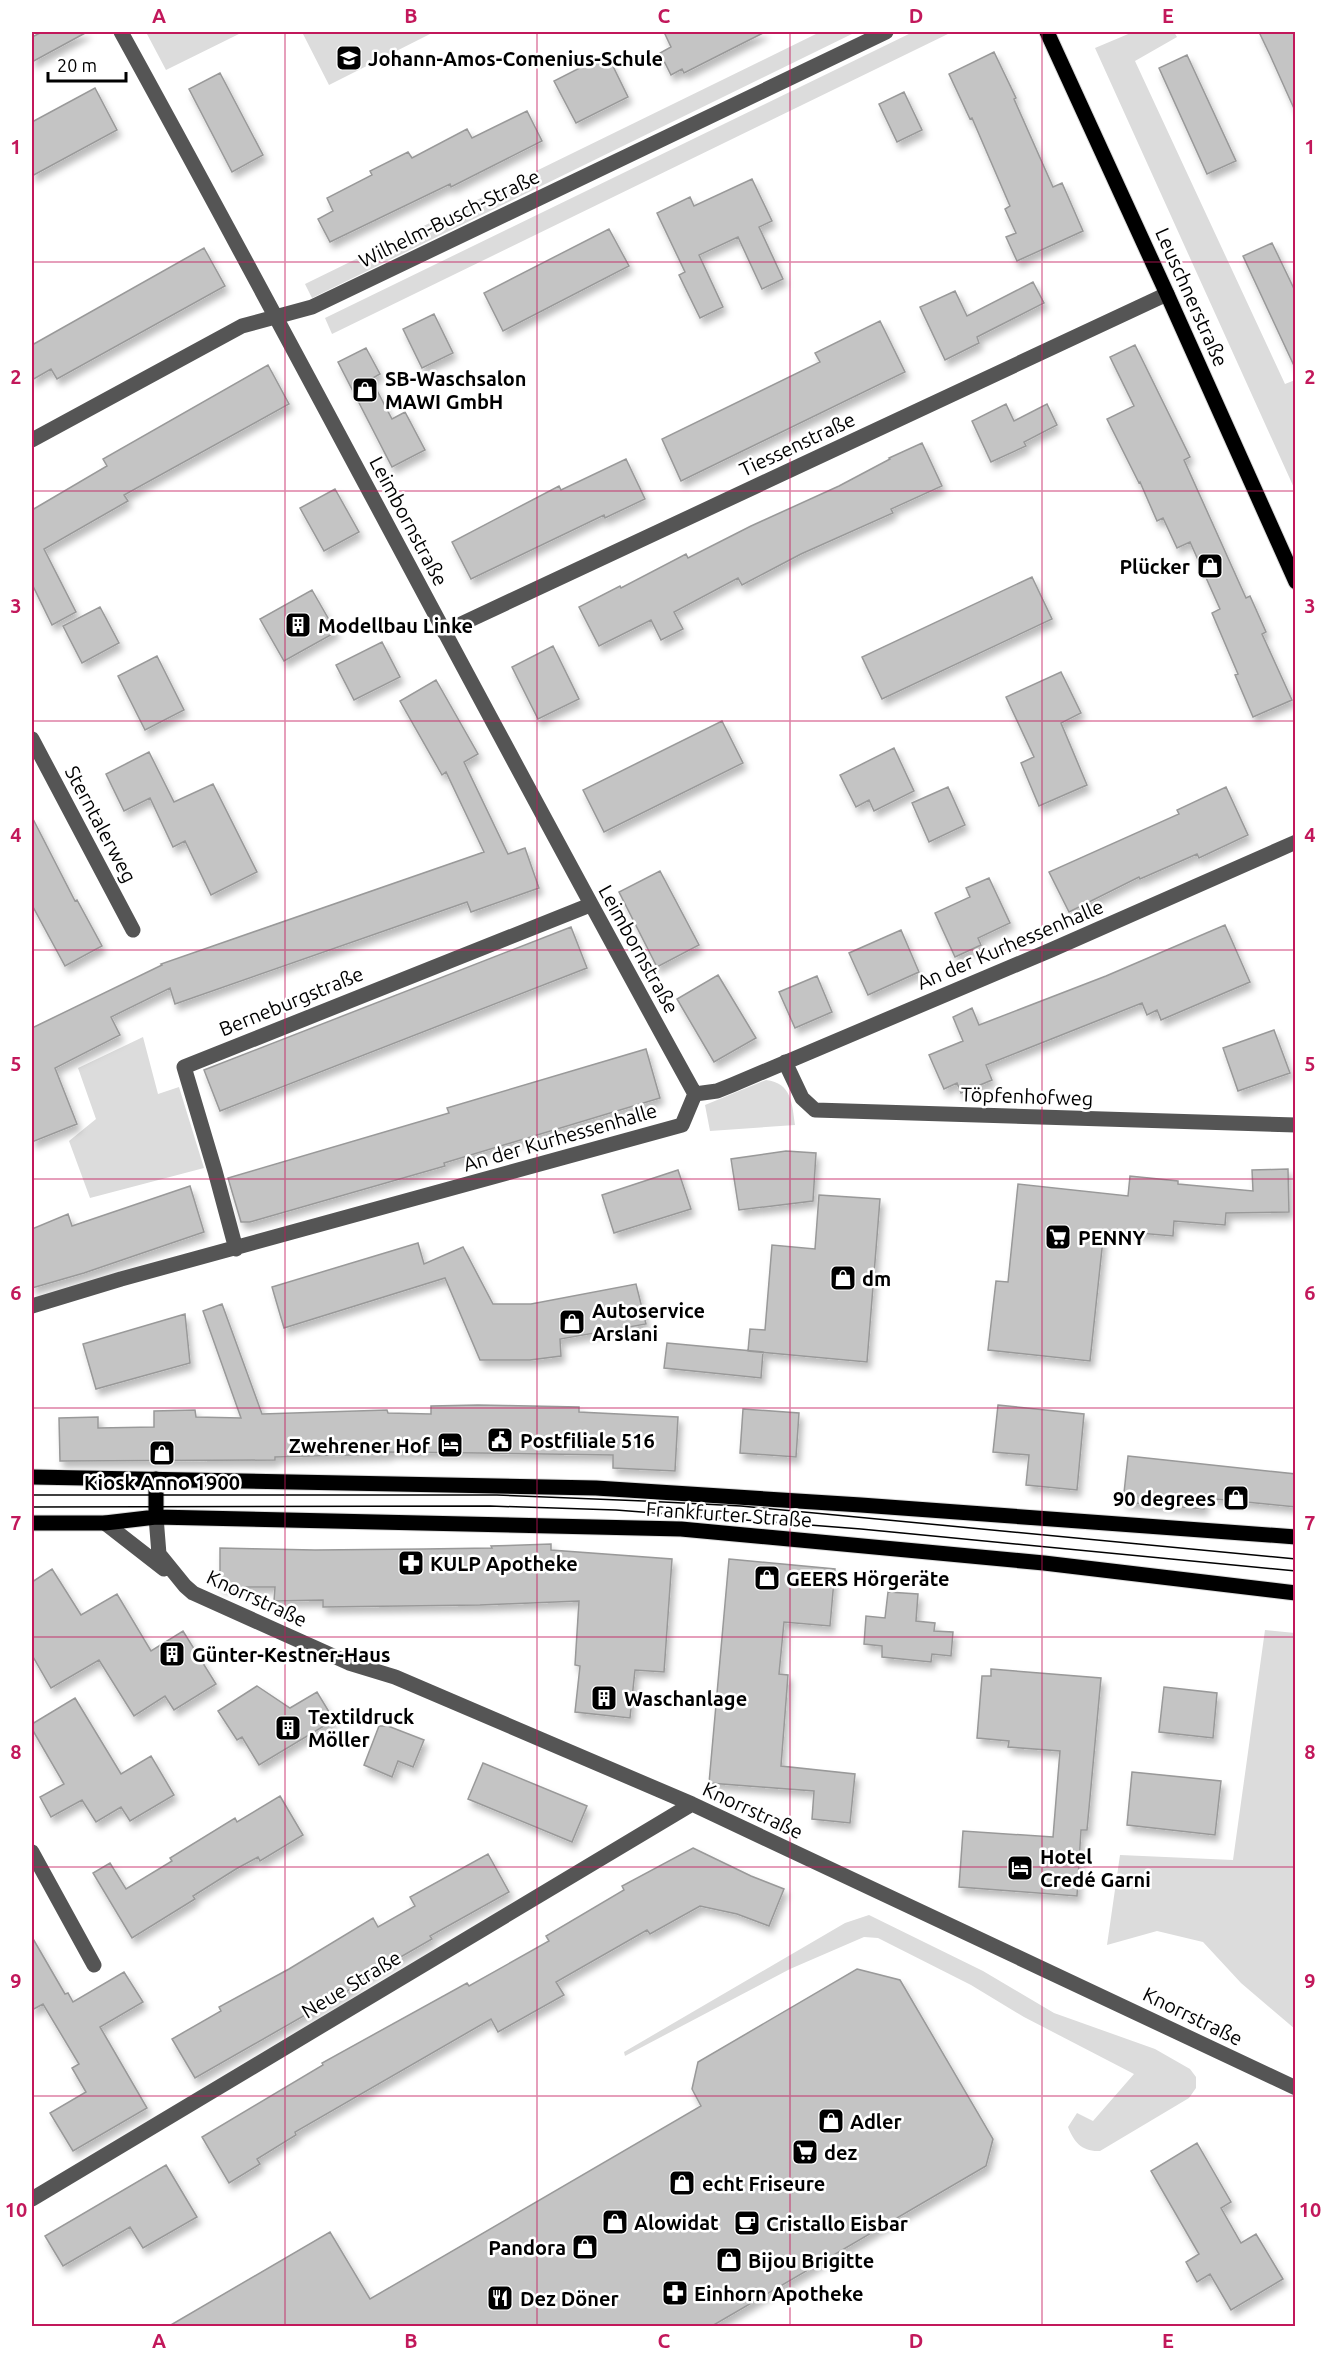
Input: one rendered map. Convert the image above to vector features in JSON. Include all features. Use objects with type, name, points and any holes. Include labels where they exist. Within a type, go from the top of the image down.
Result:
[{"type":"main road","name":"Leuschnerstraße","points":[[1047,32],[1296,582]]},
{"type":"main road","name":"Frankfurter Straße","points":[[32,1477],[596,1488],[1296,1537]]},
{"type":"main road","points":[[156,1479],[156,1517]]},
{"type":"main road","name":"Frankfurter Straße","points":[[32,1523],[105,1524],[156,1517],[681,1529],[1044,1563],[1296,1593]]},
{"type":"street","name":"Leimbornstraße","points":[[121,32],[277,317],[590,905],[695,1094]]},
{"type":"street","name":"Wilhelm-Busch-Straße","points":[[32,440],[242,326],[312,307],[886,32]]},
{"type":"street","name":"Tiessenstraße","points":[[444,632],[1167,294]]},
{"type":"street","name":"Sterntalerweg","points":[[32,738],[133,930]]},
{"type":"street","name":"An der Kurhessenhalle","points":[[32,1306],[122,1279],[682,1125],[695,1094],[717,1091],[1051,950],[1296,842]]},
{"type":"street","name":"Berneburgstraße","points":[[236,1249],[184,1067],[590,905]]},
{"type":"street","name":"Töpfenhofweg","points":[[785,1062],[802,1098],[815,1110],[1296,1125]]},
{"type":"street","name":"Knorrstraße","points":[[156,1517],[159,1554],[185,1586]]},
{"type":"street","name":"Knorrstraße","points":[[105,1524],[194,1593],[322,1652],[395,1677],[692,1804],[1296,2088]]},
{"type":"street","name":"Neue Straße","points":[[32,2199],[692,1804]]},
{"type":"street","points":[[32,1852],[94,1965]]},
{"type":"shaded area","points":[[151,32],[243,32],[166,70],[147,34]]},
{"type":"shaded area","name":"Johann-Amos-Comenius-Schule","points":[[302,32],[434,32],[329,85]]},
{"type":"shaded area","points":[[820,32],[856,32],[312,298],[305,284]]},
{"type":"shaded area","points":[[913,32],[952,32],[332,334],[325,318]]},
{"type":"shaded area","points":[[1133,32],[1174,32],[1177,37],[1135,61],[1285,384],[1295,380],[1295,490],[1095,48]]},
{"type":"shaded area","points":[[143,1037],[158,1094],[179,1087],[204,1168],[90,1198],[69,1141],[96,1119],[78,1068]]},
{"type":"shaded area","points":[[766,1080],[781,1085],[786,1090],[791,1102],[795,1125],[710,1131],[705,1105]]},
{"type":"shaded area","points":[[1265,1630],[1295,1633],[1295,2029],[1241,1983],[1203,1942],[1157,1931],[1107,1945],[1120,1855],[1233,1860]]},
{"type":"shaded area","points":[[869,1915],[983,1971],[1054,2013],[1155,2049],[1190,2069],[1196,2077],[1196,2088],[1189,2098],[1100,2151],[1088,2150],[1076,2141],[1068,2127],[1077,2113],[1093,2121],[1134,2074],[1024,2017],[971,1985],[878,1938],[864,1937],[790,1969],[625,2056],[624,2052],[845,1923]]},
{"type":"building","points":[[42,32],[87,32],[32,62],[32,37]]},
{"type":"building","points":[[664,32],[765,32],[684,73],[682,69],[671,75],[660,53],[671,47]]},
{"type":"building","points":[[1259,32],[1296,32],[1296,113],[1270,55]]},
{"type":"building","points":[[994,52],[1053,187],[1062,183],[1083,231],[1017,261],[1006,237],[1016,233],[1005,209],[1010,206],[972,118],[970,119],[949,74]]},
{"type":"building","points":[[607,54],[628,97],[576,123],[554,81]]},
{"type":"building","points":[[1187,55],[1236,161],[1207,174],[1159,68]]},
{"type":"building","points":[[220,73],[263,155],[232,172],[189,89]]},
{"type":"building","points":[[95,88],[117,130],[32,176],[32,122]]},
{"type":"building","points":[[904,92],[922,130],[897,142],[879,104]]},
{"type":"building","points":[[527,111],[542,141],[451,187],[450,184],[330,242],[318,219],[333,211],[327,198],[372,175],[370,171],[408,152],[412,158],[467,129],[472,138]]},
{"type":"building","points":[[752,179],[772,221],[759,227],[783,279],[762,289],[738,237],[699,255],[723,307],[700,318],[679,275],[685,272],[657,213],[690,197],[694,206]]},
{"type":"building","points":[[609,229],[629,266],[503,331],[484,293]]},
{"type":"building","points":[[1272,243],[1296,293],[1296,370],[1243,256]]},
{"type":"building","points":[[204,248],[225,286],[57,379],[51,369],[32,380],[32,345]]},
{"type":"building","points":[[1033,282],[1044,303],[977,337],[979,343],[945,360],[920,307],[955,291],[967,316]]},
{"type":"building","points":[[434,314],[453,353],[422,368],[403,329]]},
{"type":"building","points":[[880,321],[905,372],[681,481],[662,439],[820,362],[815,353]]},
{"type":"building","points":[[1135,345],[1190,457],[1184,460],[1246,598],[1250,596],[1266,632],[1262,634],[1292,700],[1253,717],[1235,675],[1238,674],[1212,613],[1220,609],[1190,542],[1177,548],[1163,518],[1157,521],[1140,482],[1107,419],[1134,406],[1110,357]]},
{"type":"building","points":[[366,348],[380,374],[371,379],[392,419],[405,412],[425,450],[392,467],[338,362]]},
{"type":"building","points":[[268,365],[289,404],[124,495],[128,501],[44,549],[76,612],[52,625],[32,584],[32,510],[107,466],[103,459]]},
{"type":"building","points":[[1006,404],[1014,421],[1047,404],[1057,425],[1024,442],[1026,446],[991,462],[972,421]]},
{"type":"building","points":[[922,443],[942,486],[891,509],[893,513],[801,554],[742,585],[738,578],[674,612],[683,629],[661,640],[651,620],[599,646],[579,607],[686,554],[688,558],[839,486],[889,458]]},
{"type":"building","points":[[626,459],[645,499],[605,518],[604,515],[471,579],[452,542],[559,486],[561,490]]},
{"type":"building","points":[[335,489],[359,532],[324,551],[300,508]]},
{"type":"building","points":[[1032,577],[1052,619],[882,699],[862,657]]},
{"type":"building","name":"Modellbau Linke","points":[[312,590],[336,632],[284,661],[260,619]]},
{"type":"building","points":[[100,607],[119,643],[82,663],[63,626]]},
{"type":"building","points":[[382,642],[400,677],[354,700],[336,665]]},
{"type":"building","points":[[553,646],[579,699],[538,719],[512,667]]},
{"type":"building","points":[[157,656],[184,710],[145,730],[118,676]]},
{"type":"building","points":[[1061,672],[1081,713],[1061,723],[1087,785],[1039,806],[1021,763],[1034,757],[1006,697]]},
{"type":"building","points":[[436,680],[478,754],[464,762],[508,854],[525,848],[539,888],[471,912],[467,902],[175,1004],[170,988],[111,1017],[120,1035],[55,1068],[77,1124],[32,1142],[32,1028],[161,964],[484,852],[446,772],[442,775],[400,701]]},
{"type":"building","points":[[722,721],[743,763],[604,832],[583,790]]},
{"type":"building","points":[[894,748],[914,791],[874,811],[869,800],[856,807],[840,775]]},
{"type":"building","points":[[149,752],[174,802],[213,784],[257,872],[211,895],[185,841],[173,847],[150,798],[124,811],[106,774]]},
{"type":"building","points":[[948,787],[965,825],[929,842],[912,803]]},
{"type":"building","points":[[1226,787],[1248,835],[1199,858],[1197,854],[1140,879],[1139,877],[1069,912],[1049,872],[1179,814],[1177,810]]},
{"type":"building","points":[[32,817],[75,901],[77,900],[102,946],[65,966],[32,905]]},
{"type":"building","points":[[660,871],[699,945],[657,967],[619,892]]},
{"type":"building","points":[[989,878],[1010,923],[978,938],[981,945],[955,957],[935,913],[970,897],[966,888]]},
{"type":"building","points":[[1225,925],[1250,982],[1161,1020],[1157,1010],[1147,1015],[1142,1003],[986,1065],[992,1080],[961,1093],[957,1083],[944,1089],[929,1055],[963,1041],[953,1017],[972,1008],[979,1025],[1106,976]]},
{"type":"building","points":[[571,927],[587,968],[220,1111],[204,1070]]},
{"type":"building","points":[[901,930],[919,972],[868,995],[849,953]]},
{"type":"building","points":[[718,975],[756,1038],[714,1062],[677,999]]},
{"type":"building","points":[[817,976],[832,1012],[795,1028],[779,992]]},
{"type":"building","points":[[1274,1030],[1290,1073],[1238,1091],[1223,1048]]},
{"type":"building","points":[[646,1049],[660,1098],[444,1163],[445,1166],[250,1222],[241,1222],[228,1178],[449,1113],[447,1108]]},
{"type":"building","points":[[786,1151],[816,1153],[813,1201],[739,1210],[731,1159]]},
{"type":"building","name":"PENNY","points":[[1288,1169],[1289,1212],[1226,1213],[1225,1225],[1174,1221],[1173,1236],[1104,1230],[1090,1361],[988,1350],[996,1281],[1008,1282],[1018,1184],[1128,1196],[1130,1176],[1178,1181],[1178,1184],[1253,1191],[1252,1170]]},
{"type":"building","points":[[678,1170],[691,1209],[614,1233],[602,1195]]},
{"type":"building","points":[[190,1186],[204,1232],[84,1273],[32,1288],[32,1229],[68,1214],[72,1226]]},
{"type":"building","name":"dm","points":[[819,1195],[880,1199],[867,1362],[748,1351],[750,1329],[765,1330],[772,1245],[815,1249]]},
{"type":"building","points":[[418,1243],[424,1264],[463,1247],[493,1304],[531,1304],[636,1284],[646,1324],[560,1339],[561,1356],[530,1360],[480,1360],[445,1278],[284,1328],[272,1287]]},
{"type":"building","points":[[222,1304],[262,1414],[387,1410],[388,1413],[431,1414],[431,1406],[478,1405],[579,1407],[579,1412],[678,1417],[675,1471],[613,1468],[613,1455],[389,1452],[389,1454],[275,1457],[275,1460],[60,1461],[59,1418],[98,1417],[98,1428],[154,1427],[154,1411],[195,1410],[196,1417],[241,1418],[203,1311]]},
{"type":"building","points":[[185,1314],[190,1363],[96,1389],[83,1344]]},
{"type":"building","points":[[667,1343],[763,1352],[761,1378],[664,1368]]},
{"type":"building","points":[[998,1405],[1084,1414],[1077,1490],[1026,1485],[1029,1455],[993,1452]]},
{"type":"building","points":[[743,1409],[799,1413],[796,1457],[740,1453]]},
{"type":"building","points":[[1128,1456],[1296,1474],[1296,1507],[1205,1498],[1204,1509],[1123,1502]]},
{"type":"building","points":[[551,1544],[551,1550],[672,1559],[664,1672],[635,1670],[630,1718],[575,1712],[580,1666],[575,1665],[579,1601],[323,1607],[323,1600],[274,1601],[275,1587],[220,1587],[220,1548],[423,1549]]},
{"type":"building","points":[[729,1559],[835,1569],[830,1626],[784,1622],[779,1674],[788,1675],[781,1766],[855,1774],[850,1823],[812,1819],[814,1791],[709,1783]]},
{"type":"building","points":[[52,1569],[81,1615],[117,1594],[151,1651],[183,1631],[216,1684],[174,1710],[165,1696],[134,1716],[99,1660],[51,1688],[32,1655],[32,1582]]},
{"type":"building","points":[[888,1592],[918,1594],[916,1621],[935,1623],[934,1631],[953,1632],[951,1656],[932,1654],[931,1662],[882,1657],[882,1646],[864,1644],[866,1616],[885,1618]]},
{"type":"building","points":[[991,1669],[1101,1678],[1087,1830],[1081,1830],[1077,1896],[959,1887],[963,1831],[1053,1837],[1060,1751],[1008,1747],[1009,1741],[977,1738],[982,1676],[991,1676]]},
{"type":"building","points":[[257,1686],[290,1708],[317,1692],[334,1720],[259,1765],[242,1737],[237,1740],[218,1711]]},
{"type":"building","points":[[1164,1687],[1217,1693],[1213,1738],[1159,1732]]},
{"type":"building","points":[[75,1698],[121,1774],[151,1756],[174,1795],[130,1821],[121,1807],[96,1822],[82,1800],[51,1817],[40,1797],[64,1784],[32,1729],[32,1724]]},
{"type":"building","points":[[379,1726],[388,1726],[424,1740],[413,1767],[398,1761],[392,1777],[364,1765]]},
{"type":"building","points":[[483,1763],[587,1806],[572,1842],[468,1799]]},
{"type":"building","points":[[1132,1772],[1221,1781],[1215,1835],[1127,1825]]},
{"type":"building","points":[[280,1796],[303,1835],[260,1861],[258,1857],[236,1869],[193,1896],[195,1899],[132,1938],[93,1873],[110,1863],[126,1889],[172,1861],[170,1858],[235,1818],[237,1822]]},
{"type":"building","points":[[693,1848],[784,1889],[769,1926],[737,1914],[700,1906],[650,1934],[647,1930],[556,1982],[564,1995],[498,2032],[491,2019],[295,2132],[296,2135],[257,2159],[260,2164],[229,2183],[202,2137],[323,2065],[322,2063],[467,1983],[469,1986],[549,1941],[546,1936],[624,1890],[622,1886]]},
{"type":"building","points":[[488,1854],[509,1892],[430,1936],[432,1939],[350,1986],[356,1986],[195,2078],[172,2039],[221,2011],[219,2007],[289,1969],[373,1918],[378,1927],[415,1906],[410,1897]]},
{"type":"building","points":[[32,1937],[65,1994],[68,1993],[73,2002],[124,1972],[143,2002],[100,2027],[147,2108],[73,2151],[50,2113],[86,2092],[72,2068],[79,2064],[43,2004],[32,2010]]},
{"type":"building","name":"dez","points":[[857,1969],[900,1980],[993,2139],[986,2166],[712,2326],[169,2326],[330,2232],[370,2299],[701,2106],[692,2089],[698,2062]]},
{"type":"building","points":[[1197,2143],[1231,2202],[1221,2208],[1241,2243],[1256,2234],[1283,2279],[1231,2310],[1210,2274],[1197,2282],[1186,2262],[1199,2254],[1151,2171]]},
{"type":"building","points":[[166,2165],[197,2217],[143,2248],[130,2227],[63,2266],[45,2236]]},
{"type":"tram line","points":[[32,1495],[497,1495],[644,1501],[741,1506],[1296,1559]]},
{"type":"tram line","points":[[32,1507],[490,1506],[616,1510],[861,1529],[1296,1571]]},
{"type":"place","name":"Johann-Amos-Comenius-Schule","points":[[349,58]]},
{"type":"place","name":"SB-Waschsalon MAWI GmbH","points":[[365,390]]},
{"type":"place","name":"Plücker","points":[[1210,566]]},
{"type":"place","name":"Modellbau Linke","points":[[298,625]]},
{"type":"place","name":"PENNY","points":[[1058,1237]]},
{"type":"place","name":"dm","points":[[843,1278]]},
{"type":"place","name":"Autoservice Arslani","points":[[572,1322]]},
{"type":"place","name":"Postfiliale 516","points":[[500,1440]]},
{"type":"place","name":"Zwehrener Hof","points":[[450,1445]]},
{"type":"place","name":"Kiosk Anno 1900","points":[[162,1453]]},
{"type":"place","name":"90 degrees","points":[[1236,1498]]},
{"type":"place","name":"KULP Apotheke","points":[[411,1563]]},
{"type":"place","name":"GEERS Hörgeräte","points":[[767,1578]]},
{"type":"place","name":"Günter-Kestner-Haus","points":[[172,1654]]},
{"type":"place","name":"Waschanlage","points":[[604,1698]]},
{"type":"place","name":"Textildruck Möller","points":[[288,1728]]},
{"type":"place","name":"Hotel Credé Garni","points":[[1020,1868]]},
{"type":"place","name":"Adler","points":[[831,2121]]},
{"type":"place","name":"dez","points":[[805,2152]]},
{"type":"place","name":"echt Friseure","points":[[682,2183]]},
{"type":"place","name":"Alowidat","points":[[615,2222]]},
{"type":"place","name":"Cristallo Eisbar","points":[[747,2223]]},
{"type":"place","name":"Pandora","points":[[585,2247]]},
{"type":"place","name":"Bijou Brigitte","points":[[729,2260]]},
{"type":"place","name":"Einhorn Apotheke","points":[[675,2293]]},
{"type":"place","name":"Dez Döner","points":[[500,2298]]}]
